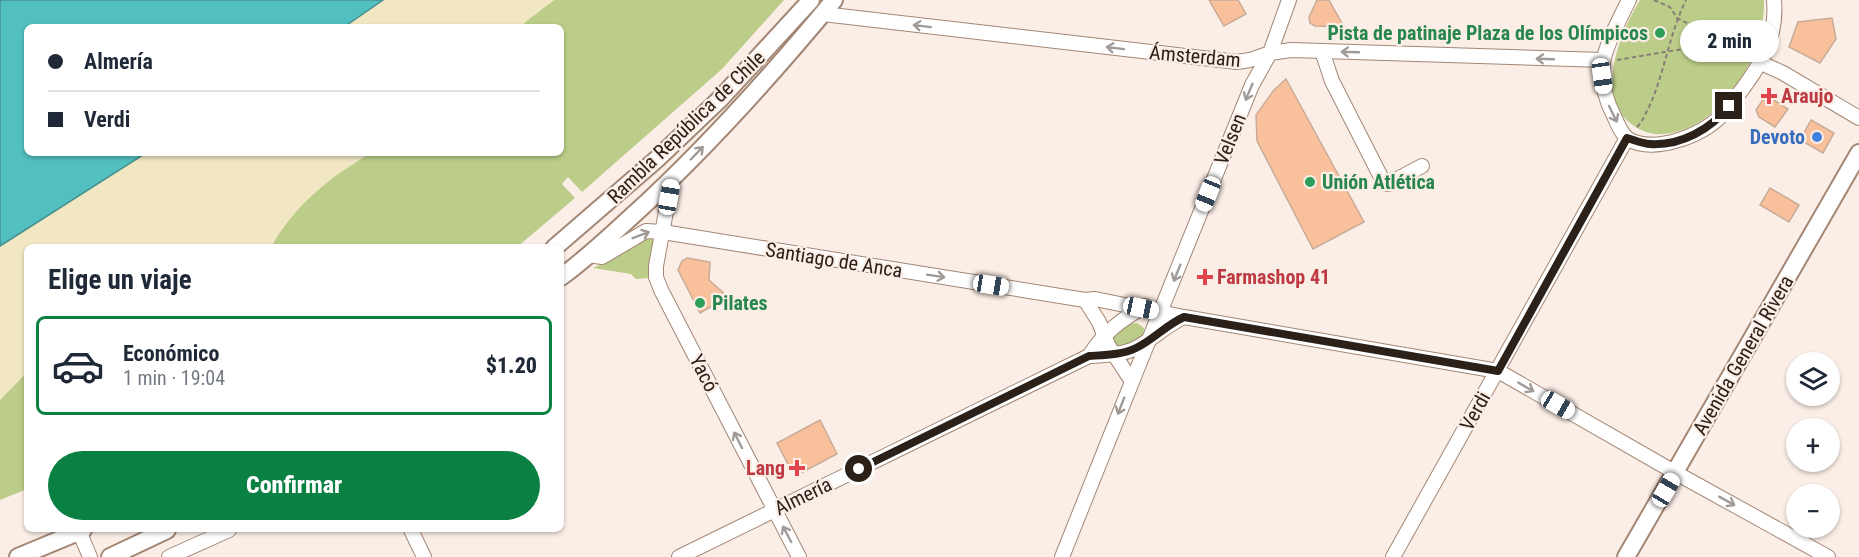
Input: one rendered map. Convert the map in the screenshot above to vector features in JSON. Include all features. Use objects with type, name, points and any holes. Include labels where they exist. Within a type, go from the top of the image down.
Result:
[{"type":"main road","name":"Rambla República de Chile","points":[[559,244],[657,159],[720,99],[811,0]]},
{"type":"main road","name":"Rambla República de Chile","points":[[564,275],[672,179],[742,105],[834,0]]},
{"type":"main road","name":"Avenida General Rivera","points":[[1626,557],[1859,153]]},
{"type":"main road","points":[[18,557],[76,532]]},
{"type":"main road","points":[[110,557],[163,532]]},
{"type":"street","name":"Velsen","points":[[1062,557],[1131,380],[1151,337],[1252,85],[1270,53],[1289,0]]},
{"type":"street","points":[[1629,0],[1603,60],[1602,76],[1608,105],[1627,138],[1650,144],[1692,136],[1721,116],[1761,63],[1773,32],[1774,0]]},
{"type":"street","name":"Ámsterdam","points":[[823,14],[1237,62],[1291,50],[1603,60]]},
{"type":"street","points":[[1322,51],[1332,81],[1384,183],[1388,184],[1422,166]]},
{"type":"street","points":[[1761,63],[1783,73],[1859,118]]},
{"type":"street","name":"Verdi","points":[[1392,557],[1627,138]]},
{"type":"street","name":"Yacó","points":[[672,179],[656,277],[799,557]]},
{"type":"street","name":"Santiago de Anca","points":[[588,255],[602,257],[646,231],[663,232],[1085,300],[1095,299],[1160,313],[1498,371],[1828,557]]},
{"type":"street","name":"Almería","points":[[1089,356],[1103,336],[1112,328],[1167,294]]},
{"type":"street","points":[[1085,300],[1099,322],[1103,336],[1131,380]]},
{"type":"street","name":"Almería","points":[[679,557],[1089,356],[1136,349],[1167,326],[1184,317]]},
{"type":"street","points":[[82,532],[90,557]]},
{"type":"street","points":[[169,557],[225,532]]},
{"type":"street","points":[[412,532],[424,557]]},
{"type":"path","points":[[1654,0],[1670,7],[1677,18],[1761,63]]},
{"type":"path","points":[[1627,138],[1641,123],[1655,93],[1677,18],[1686,0]]},
{"type":"path","points":[[1603,60],[1668,53],[1725,42]]},
{"type":"green space","points":[[554,0],[784,0],[722,69],[582,192],[568,177],[562,184],[575,198],[521,244],[273,244],[279,232],[301,205],[330,179],[365,156],[564,156],[564,24],[524,24]]},
{"type":"green space","points":[[1640,0],[1764,0],[1763,21],[1757,43],[1736,86],[1704,119],[1684,129],[1663,134],[1649,133],[1629,122],[1619,110],[1614,95],[1615,62],[1625,28]]},
{"type":"green space","points":[[643,238],[656,239],[650,278],[636,279],[631,274],[593,268]]},
{"type":"green space","points":[[1137,323],[1144,328],[1136,342],[1120,346],[1112,340],[1113,335],[1128,324]]},
{"type":"green space","points":[[24,375],[24,490],[0,500],[0,400]]},
{"type":"sand","points":[[383,0],[554,0],[524,24],[349,24]]},
{"type":"sand","points":[[141,156],[365,156],[327,182],[314,194],[291,218],[273,244],[24,244],[24,375],[0,400],[0,246]]},
{"type":"water","points":[[0,0],[383,0],[348,24],[24,24],[24,156],[141,156],[0,246]]},
{"type":"building","points":[[1209,0],[1238,0],[1246,14],[1224,26]]},
{"type":"building","points":[[1317,0],[1329,0],[1344,27],[1315,26],[1310,23],[1309,17]]},
{"type":"building","points":[[1832,18],[1836,39],[1820,63],[1789,47],[1798,22]]},
{"type":"building","name":"Unión Atlética","points":[[1286,79],[1364,222],[1313,249],[1257,141],[1256,115],[1274,90]]},
{"type":"building","points":[[1766,95],[1788,109],[1775,127],[1759,117],[1756,110]]},
{"type":"building","name":"Devoto","points":[[1811,120],[1834,133],[1823,153],[1800,140]]},
{"type":"building","points":[[1770,188],[1799,205],[1789,222],[1760,205]]},
{"type":"building","points":[[687,258],[710,262],[709,280],[728,297],[700,313],[678,270],[682,261]]},
{"type":"building","points":[[820,420],[837,454],[803,472],[791,470],[777,443]]},
{"type":"place","name":"Pista de patinaje Plaza de los Olímpicos","points":[[1660,33]]},
{"type":"place","name":"Araujo","points":[[1769,96]]},
{"type":"place","name":"Devoto","points":[[1817,137]]},
{"type":"place","name":"Unión Atlética","points":[[1310,182]]},
{"type":"place","name":"Farmashop 41","points":[[1205,277]]},
{"type":"place","name":"Pilates","points":[[700,303]]},
{"type":"place","name":"Lang","points":[[797,468]]},
{"type":"route","points":[[859,469],[1089,356],[1108,355],[1136,349],[1167,326],[1184,317],[1498,371],[1627,138],[1650,144],[1692,136],[1709,126],[1729,106]]}]
